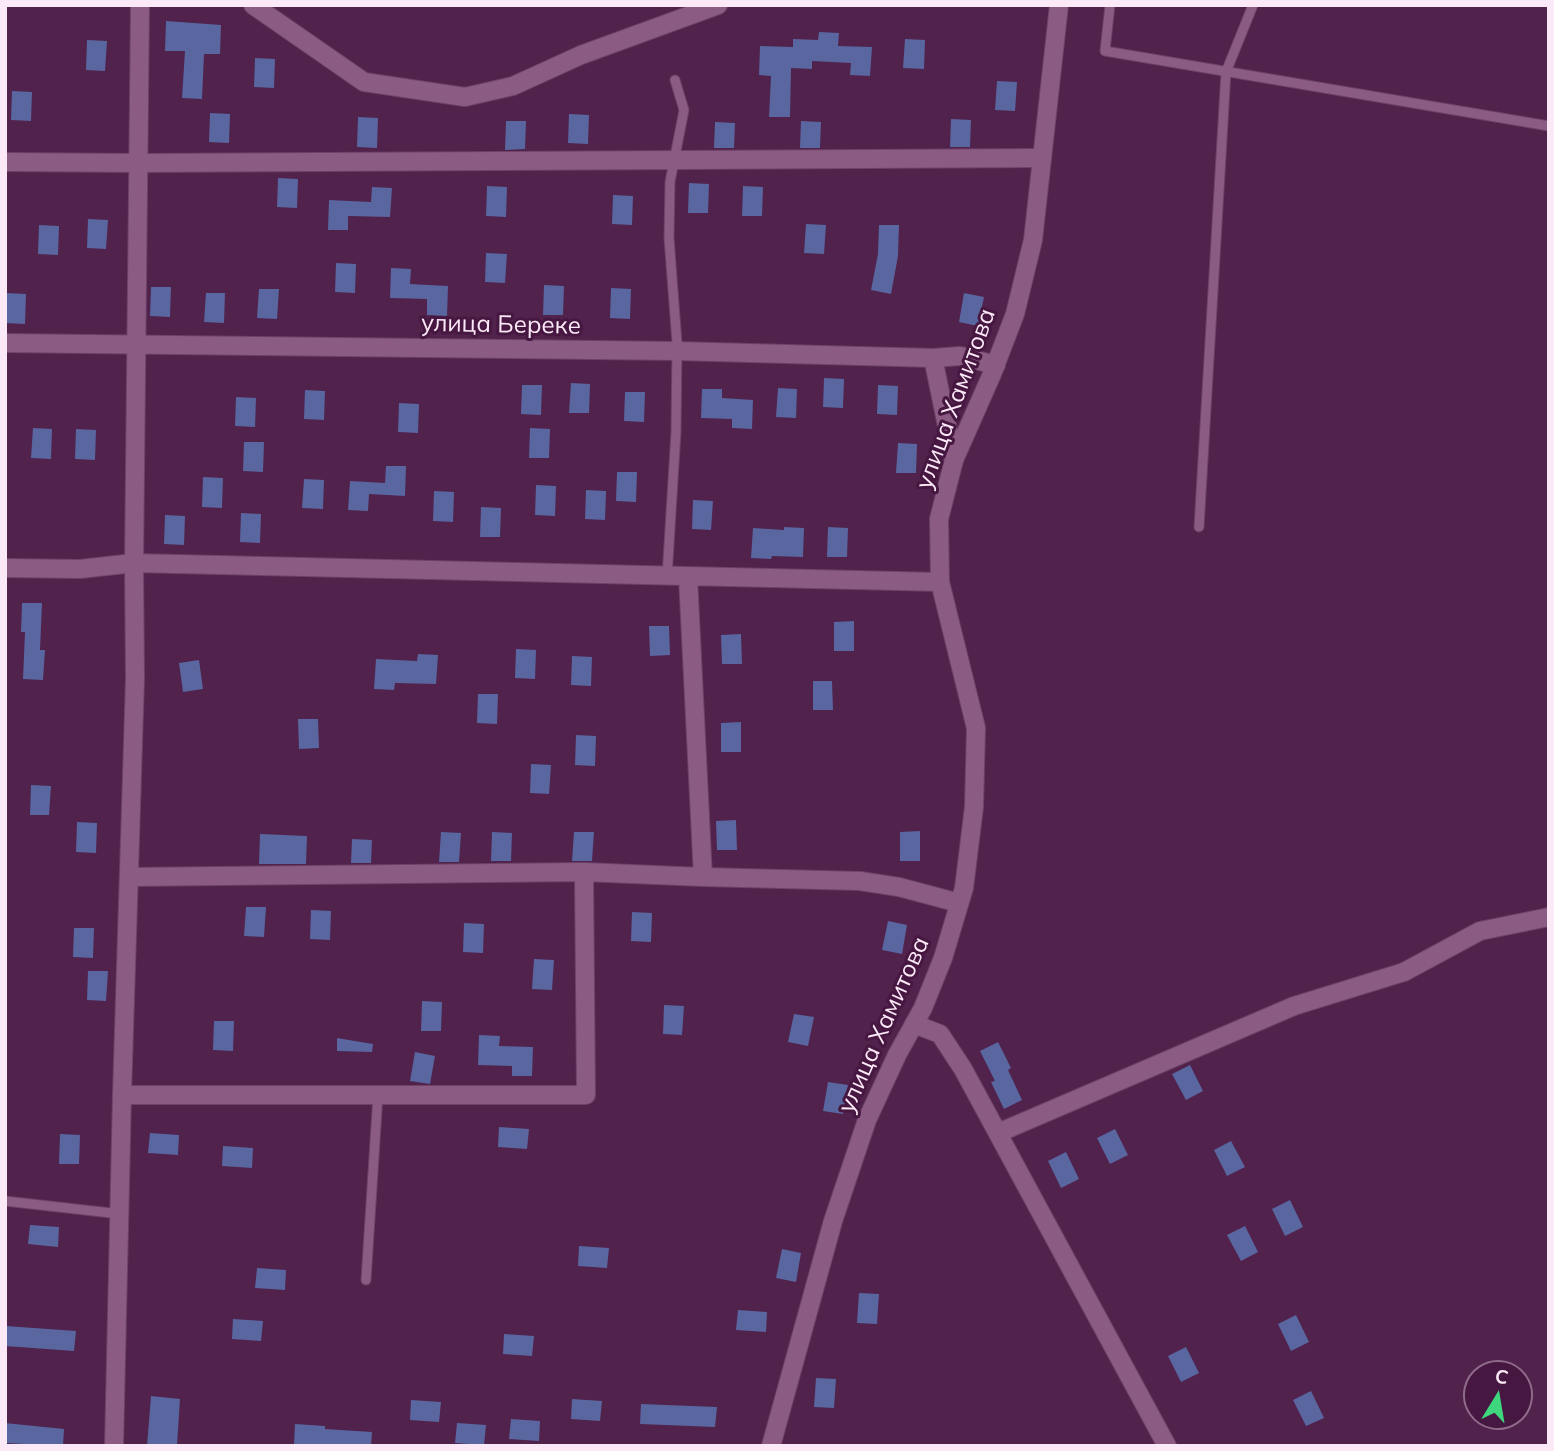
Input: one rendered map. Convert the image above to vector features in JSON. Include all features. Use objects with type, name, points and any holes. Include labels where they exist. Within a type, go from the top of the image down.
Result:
[{"type":"street","points":[[114,1446],[135,679],[140,5]]},
{"type":"street","points":[[253,5],[364,82],[466,97],[513,86],[581,55],[718,5]]},
{"type":"street","name":"улица Хамитова","points":[[771,1446],[833,1222],[863,1133],[943,958],[964,888],[974,807],[976,728],[940,582],[939,519],[954,460],[996,365],[1015,314],[1032,240],[1059,5]]},
{"type":"street","points":[[5,162],[1042,158]]},
{"type":"street","name":"улица Береке","points":[[5,343],[933,358],[960,356],[996,365]]},
{"type":"street","points":[[933,358],[954,460]]},
{"type":"street","points":[[5,568],[80,569],[134,563],[940,582]]},
{"type":"street","points":[[688,578],[703,877]]},
{"type":"street","points":[[129,877],[584,872],[860,881],[899,887],[960,903]]},
{"type":"street","points":[[122,1096],[586,1095],[584,872]]},
{"type":"street","points":[[998,1133],[1294,1006],[1404,972],[1480,931],[1549,917]]},
{"type":"street","points":[[914,1024],[940,1034],[962,1069],[1167,1446]]},
{"type":"lane","points":[[1110,5],[1105,51],[1549,126]]},
{"type":"lane","points":[[1199,527],[1226,72],[1252,5]]},
{"type":"lane","points":[[667,577],[676,432],[677,352],[668,238],[670,182],[684,110],[675,80]]},
{"type":"lane","points":[[366,1280],[378,1095]]},
{"type":"lane","points":[[5,1201],[120,1214]]},
{"type":"building","points":[[166,21],[221,25],[220,54],[204,54],[202,99],[182,98],[185,51],[165,51]]},
{"type":"building","points":[[819,32],[839,33],[838,46],[872,47],[870,76],[850,75],[851,63],[812,61],[812,69],[791,68],[790,117],[769,117],[771,76],[759,75],[760,46],[793,47],[793,39],[818,40]]},
{"type":"building","points":[[905,39],[925,40],[924,69],[903,68]]},
{"type":"building","points":[[87,40],[107,41],[105,71],[86,70]]},
{"type":"building","points":[[255,58],[275,59],[274,88],[254,87]]},
{"type":"building","points":[[997,81],[1017,82],[1015,111],[995,110]]},
{"type":"building","points":[[12,91],[32,92],[31,121],[11,120]]},
{"type":"building","points":[[210,113],[230,114],[229,143],[209,142]]},
{"type":"building","points":[[569,114],[589,115],[588,144],[568,143]]},
{"type":"building","points":[[358,117],[378,118],[377,148],[357,147]]},
{"type":"building","points":[[951,119],[971,120],[970,147],[950,147]]},
{"type":"building","points":[[506,121],[526,121],[525,149],[505,150]]},
{"type":"building","points":[[801,121],[821,122],[820,148],[800,148]]},
{"type":"building","points":[[715,122],[735,123],[734,148],[714,148]]},
{"type":"building","points":[[278,178],[298,179],[297,208],[277,207]]},
{"type":"building","points":[[689,183],[709,184],[708,213],[688,213]]},
{"type":"building","points":[[487,186],[507,187],[506,217],[486,216]]},
{"type":"building","points":[[743,186],[763,187],[762,216],[742,216]]},
{"type":"building","points":[[372,187],[392,188],[390,217],[348,216],[348,230],[328,230],[329,200],[371,202]]},
{"type":"building","points":[[613,195],[633,196],[632,225],[612,224]]},
{"type":"building","points":[[88,219],[108,220],[106,249],[87,248]]},
{"type":"building","points":[[806,224],[826,225],[824,254],[804,253]]},
{"type":"building","points":[[39,225],[59,226],[58,255],[38,254]]},
{"type":"building","points":[[879,225],[899,225],[898,256],[891,294],[871,290],[878,254]]},
{"type":"building","points":[[486,253],[507,254],[505,283],[485,282]]},
{"type":"building","points":[[336,263],[356,264],[355,293],[335,292]]},
{"type":"building","points":[[391,268],[411,269],[410,284],[448,286],[447,316],[427,315],[427,299],[390,298]]},
{"type":"building","points":[[544,285],[564,286],[563,315],[543,315]]},
{"type":"building","points":[[151,287],[171,287],[170,317],[150,316]]},
{"type":"building","points":[[611,288],[631,289],[630,319],[610,318]]},
{"type":"building","points":[[259,289],[279,289],[277,319],[257,318]]},
{"type":"building","points":[[6,293],[26,294],[25,324],[5,323]]},
{"type":"building","points":[[206,293],[225,293],[224,323],[204,322]]},
{"type":"building","points":[[964,293],[984,297],[978,326],[959,322]]},
{"type":"building","points":[[824,378],[844,379],[843,408],[823,407]]},
{"type":"building","points":[[571,383],[590,384],[589,413],[569,413]]},
{"type":"building","points":[[522,385],[542,385],[541,415],[521,414]]},
{"type":"building","points":[[878,385],[898,386],[897,415],[877,414]]},
{"type":"building","points":[[778,388],[797,389],[796,418],[776,417]]},
{"type":"building","points":[[702,389],[722,389],[722,398],[753,400],[752,429],[732,428],[732,419],[701,418]]},
{"type":"building","points":[[305,390],[325,391],[324,420],[304,419]]},
{"type":"building","points":[[625,392],[645,392],[644,422],[624,421]]},
{"type":"building","points":[[236,397],[256,398],[255,427],[235,426]]},
{"type":"building","points":[[399,403],[419,404],[418,433],[398,432]]},
{"type":"building","points":[[33,428],[52,429],[51,459],[31,458]]},
{"type":"building","points":[[530,428],[550,429],[549,458],[529,458]]},
{"type":"building","points":[[76,429],[96,430],[95,460],[75,459]]},
{"type":"building","points":[[244,442],[264,442],[263,472],[243,471]]},
{"type":"building","points":[[898,443],[917,444],[916,473],[896,473]]},
{"type":"building","points":[[386,466],[406,466],[405,496],[369,494],[368,511],[348,510],[350,481],[385,483]]},
{"type":"building","points":[[617,472],[637,472],[636,502],[616,501]]},
{"type":"building","points":[[203,477],[223,478],[222,508],[202,507]]},
{"type":"building","points":[[304,479],[324,480],[323,509],[302,508]]},
{"type":"building","points":[[536,485],[556,486],[555,516],[535,515]]},
{"type":"building","points":[[586,490],[606,491],[605,520],[585,519]]},
{"type":"building","points":[[434,491],[454,492],[453,522],[433,521]]},
{"type":"building","points":[[693,500],[713,501],[711,530],[692,529]]},
{"type":"building","points":[[481,507],[501,508],[500,537],[480,537]]},
{"type":"building","points":[[241,513],[261,514],[260,543],[240,542]]},
{"type":"building","points":[[165,515],[185,516],[184,545],[164,544]]},
{"type":"building","points":[[784,527],[804,528],[803,557],[751,558],[753,528],[784,530]]},
{"type":"building","points":[[828,527],[848,528],[847,557],[827,557]]},
{"type":"building","points":[[22,603],[42,603],[40,650],[45,650],[43,680],[23,679],[25,632],[21,632]]},
{"type":"building","points":[[854,621],[854,651],[834,651],[834,622]]},
{"type":"building","points":[[649,626],[669,626],[670,655],[650,656]]},
{"type":"building","points":[[741,634],[742,664],[722,664],[721,635]]},
{"type":"building","points":[[516,649],[536,650],[535,679],[515,678]]},
{"type":"building","points":[[418,654],[438,655],[436,684],[395,683],[394,690],[374,689],[376,659],[417,661]]},
{"type":"building","points":[[572,656],[592,657],[591,686],[571,685]]},
{"type":"building","points":[[199,660],[203,689],[183,692],[179,663]]},
{"type":"building","points":[[813,681],[832,681],[833,710],[813,710]]},
{"type":"building","points":[[478,694],[498,694],[497,724],[477,723]]},
{"type":"building","points":[[298,719],[318,719],[319,748],[299,749]]},
{"type":"building","points":[[741,722],[741,752],[721,752],[721,723]]},
{"type":"building","points":[[576,735],[596,736],[595,766],[575,765]]},
{"type":"building","points":[[531,764],[551,765],[549,794],[530,793]]},
{"type":"building","points":[[31,785],[51,786],[49,815],[30,815]]},
{"type":"building","points":[[736,820],[737,850],[717,850],[716,821]]},
{"type":"building","points":[[77,822],[97,823],[96,853],[76,852]]},
{"type":"building","points":[[920,831],[920,861],[900,861],[900,832]]},
{"type":"building","points":[[441,832],[461,833],[459,862],[439,862]]},
{"type":"building","points":[[492,832],[512,833],[511,861],[491,861]]},
{"type":"building","points":[[574,832],[594,832],[592,861],[572,861]]},
{"type":"building","points":[[260,834],[307,836],[306,864],[259,864]]},
{"type":"building","points":[[352,839],[372,840],[371,863],[351,863]]},
{"type":"building","points":[[246,907],[266,907],[264,937],[244,936]]},
{"type":"building","points":[[311,910],[331,911],[330,940],[310,939]]},
{"type":"building","points":[[632,912],[652,913],[651,942],[631,941]]},
{"type":"building","points":[[888,921],[907,925],[902,954],[882,950]]},
{"type":"building","points":[[464,923],[484,924],[483,953],[463,952]]},
{"type":"building","points":[[74,928],[94,928],[93,958],[73,957]]},
{"type":"building","points":[[534,959],[554,960],[552,990],[532,989]]},
{"type":"building","points":[[88,971],[108,971],[106,1001],[87,1000]]},
{"type":"building","points":[[422,1001],[442,1002],[441,1031],[421,1031]]},
{"type":"building","points":[[664,1005],[684,1006],[682,1035],[663,1034]]},
{"type":"building","points":[[794,1014],[814,1017],[808,1046],[788,1042]]},
{"type":"building","points":[[214,1021],[234,1021],[233,1051],[213,1050]]},
{"type":"building","points":[[479,1035],[500,1036],[499,1046],[533,1047],[532,1076],[512,1076],[512,1066],[478,1065]]},
{"type":"building","points":[[337,1038],[373,1044],[372,1052],[337,1051]]},
{"type":"building","points":[[998,1042],[1022,1100],[1004,1109],[991,1082],[995,1081],[980,1051]]},
{"type":"building","points":[[415,1052],[435,1056],[430,1084],[410,1081]]},
{"type":"building","points":[[1190,1065],[1203,1091],[1186,1100],[1172,1074]]},
{"type":"building","points":[[828,1082],[848,1085],[843,1114],[823,1111]]},
{"type":"building","points":[[499,1127],[529,1129],[527,1149],[498,1147]]},
{"type":"building","points":[[1115,1129],[1128,1155],[1110,1164],[1097,1138]]},
{"type":"building","points":[[150,1133],[179,1135],[178,1155],[148,1153]]},
{"type":"building","points":[[60,1134],[80,1135],[79,1164],[59,1164]]},
{"type":"building","points":[[1231,1141],[1245,1167],[1227,1176],[1214,1150]]},
{"type":"building","points":[[223,1146],[253,1148],[252,1168],[222,1166]]},
{"type":"building","points":[[1066,1152],[1079,1179],[1061,1188],[1048,1161]]},
{"type":"building","points":[[1290,1200],[1303,1227],[1285,1236],[1272,1209]]},
{"type":"building","points":[[30,1225],[59,1227],[58,1247],[28,1244]]},
{"type":"building","points":[[1245,1226],[1258,1252],[1241,1261],[1227,1235]]},
{"type":"building","points":[[579,1246],[609,1248],[607,1268],[578,1266]]},
{"type":"building","points":[[782,1249],[801,1253],[796,1282],[776,1278]]},
{"type":"building","points":[[257,1268],[286,1270],[285,1290],[255,1288]]},
{"type":"building","points":[[859,1293],[879,1294],[877,1324],[857,1323]]},
{"type":"building","points":[[738,1310],[767,1312],[766,1332],[736,1330]]},
{"type":"building","points":[[1296,1315],[1309,1342],[1291,1351],[1278,1324]]},
{"type":"building","points":[[233,1319],[263,1321],[261,1341],[232,1339]]},
{"type":"building","points":[[6,1326],[76,1331],[74,1351],[5,1346]]},
{"type":"building","points":[[504,1334],[534,1336],[532,1356],[503,1354]]},
{"type":"building","points":[[1186,1347],[1199,1373],[1181,1382],[1168,1356]]},
{"type":"building","points":[[816,1378],[836,1379],[834,1408],[814,1407]]},
{"type":"building","points":[[1311,1391],[1324,1418],[1306,1426],[1293,1400]]},
{"type":"building","points":[[151,1396],[180,1399],[177,1446],[147,1446]]},
{"type":"building","points":[[572,1399],[602,1401],[600,1421],[571,1419]]},
{"type":"building","points":[[411,1400],[441,1402],[439,1422],[410,1420]]},
{"type":"building","points":[[641,1404],[717,1407],[715,1427],[640,1424]]},
{"type":"building","points":[[511,1419],[540,1421],[539,1441],[509,1439]]},
{"type":"building","points":[[5,1423],[64,1429],[63,1446],[5,1443]]},
{"type":"building","points":[[457,1423],[486,1425],[484,1445],[455,1443]]},
{"type":"building","points":[[295,1424],[372,1432],[371,1446],[294,1444]]}]
